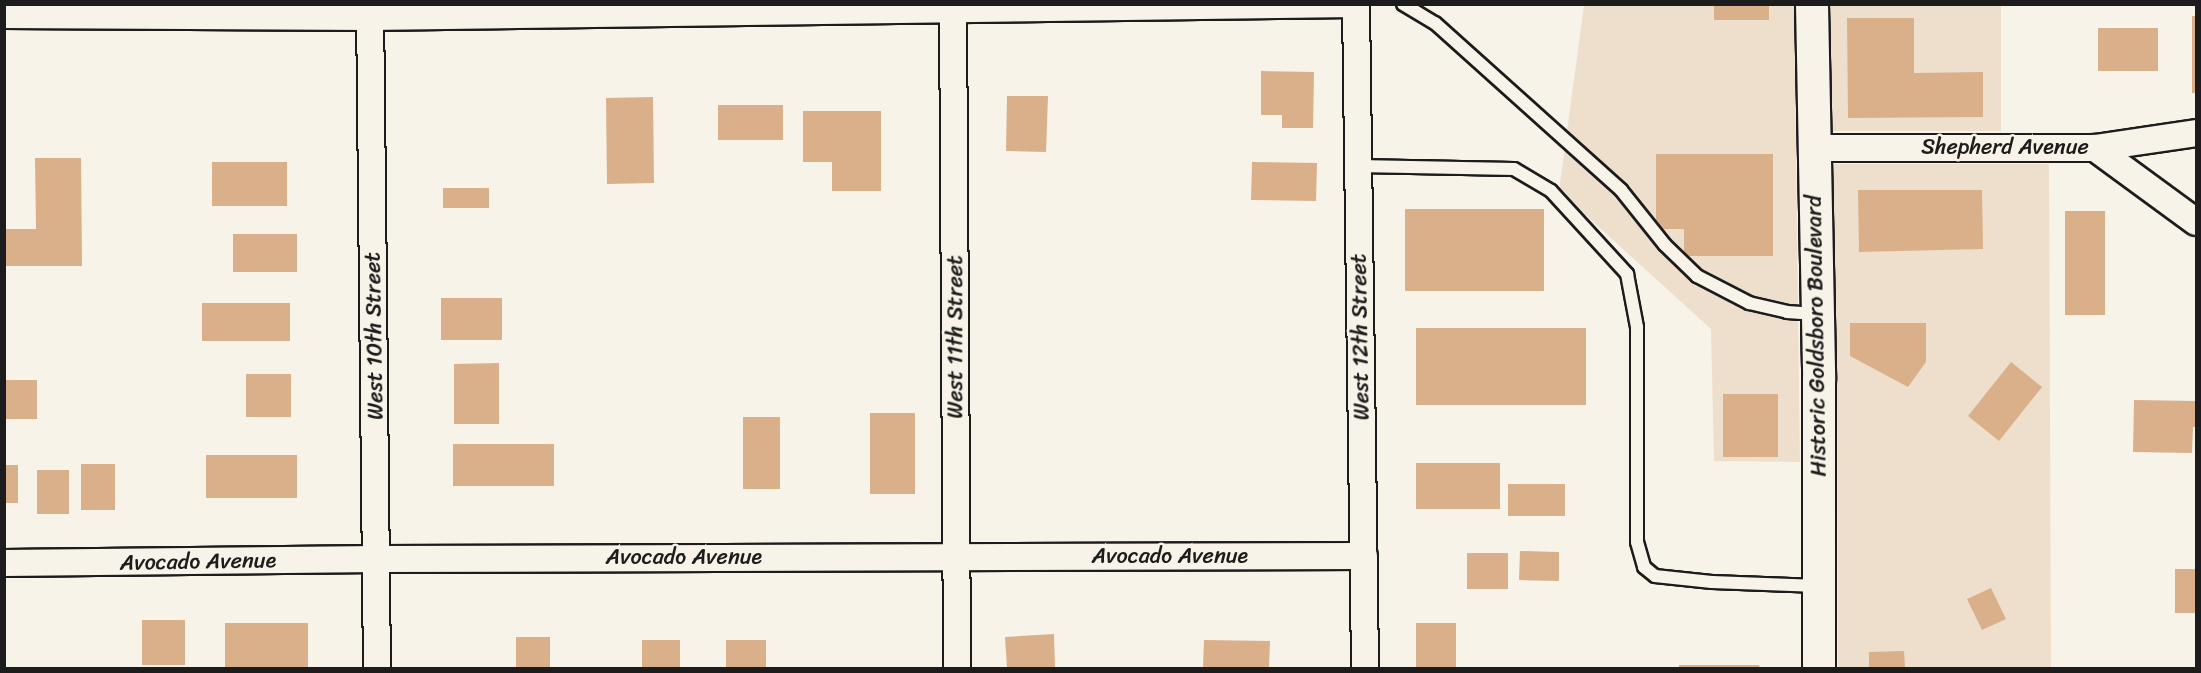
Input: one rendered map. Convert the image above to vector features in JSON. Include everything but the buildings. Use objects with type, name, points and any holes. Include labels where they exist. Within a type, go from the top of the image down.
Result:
[{"type":"street","points":[[4,15],[1355,4]]},
{"type":"street","name":"West 12th Street","points":[[1355,4],[1365,669]]},
{"type":"street","name":"Historic Goldsboro Boulevard","points":[[1812,4],[1819,669]]},
{"type":"street","name":"West 11th Street","points":[[953,8],[957,669]]},
{"type":"street","name":"West 10th Street","points":[[370,11],[377,559],[376,669]]},
{"type":"street","name":"Shepherd Avenue","points":[[1813,148],[2096,148],[2196,133]]},
{"type":"street","points":[[2096,148],[2196,222]]},
{"type":"street","name":"Avocado Avenue","points":[[4,563],[956,556],[1364,556]]},
{"type":"lane","points":[[1403,4],[1435,23],[1621,189],[1665,244],[1697,276],[1749,303],[1787,312],[1817,314]]},
{"type":"lane","points":[[1358,166],[1514,169],[1551,191],[1627,274],[1637,327],[1637,542],[1644,567],[1655,576],[1712,582],[1819,586]]},
{"type":"shaded area","points":[[1584,5],[1794,5],[1800,462],[1714,461],[1711,329],[1559,191]]},
{"type":"shaded area","points":[[1831,5],[2001,5],[2001,131],[1831,131]]},
{"type":"shaded area","points":[[1832,164],[2049,164],[2051,668],[1838,668],[1837,380]]}]
